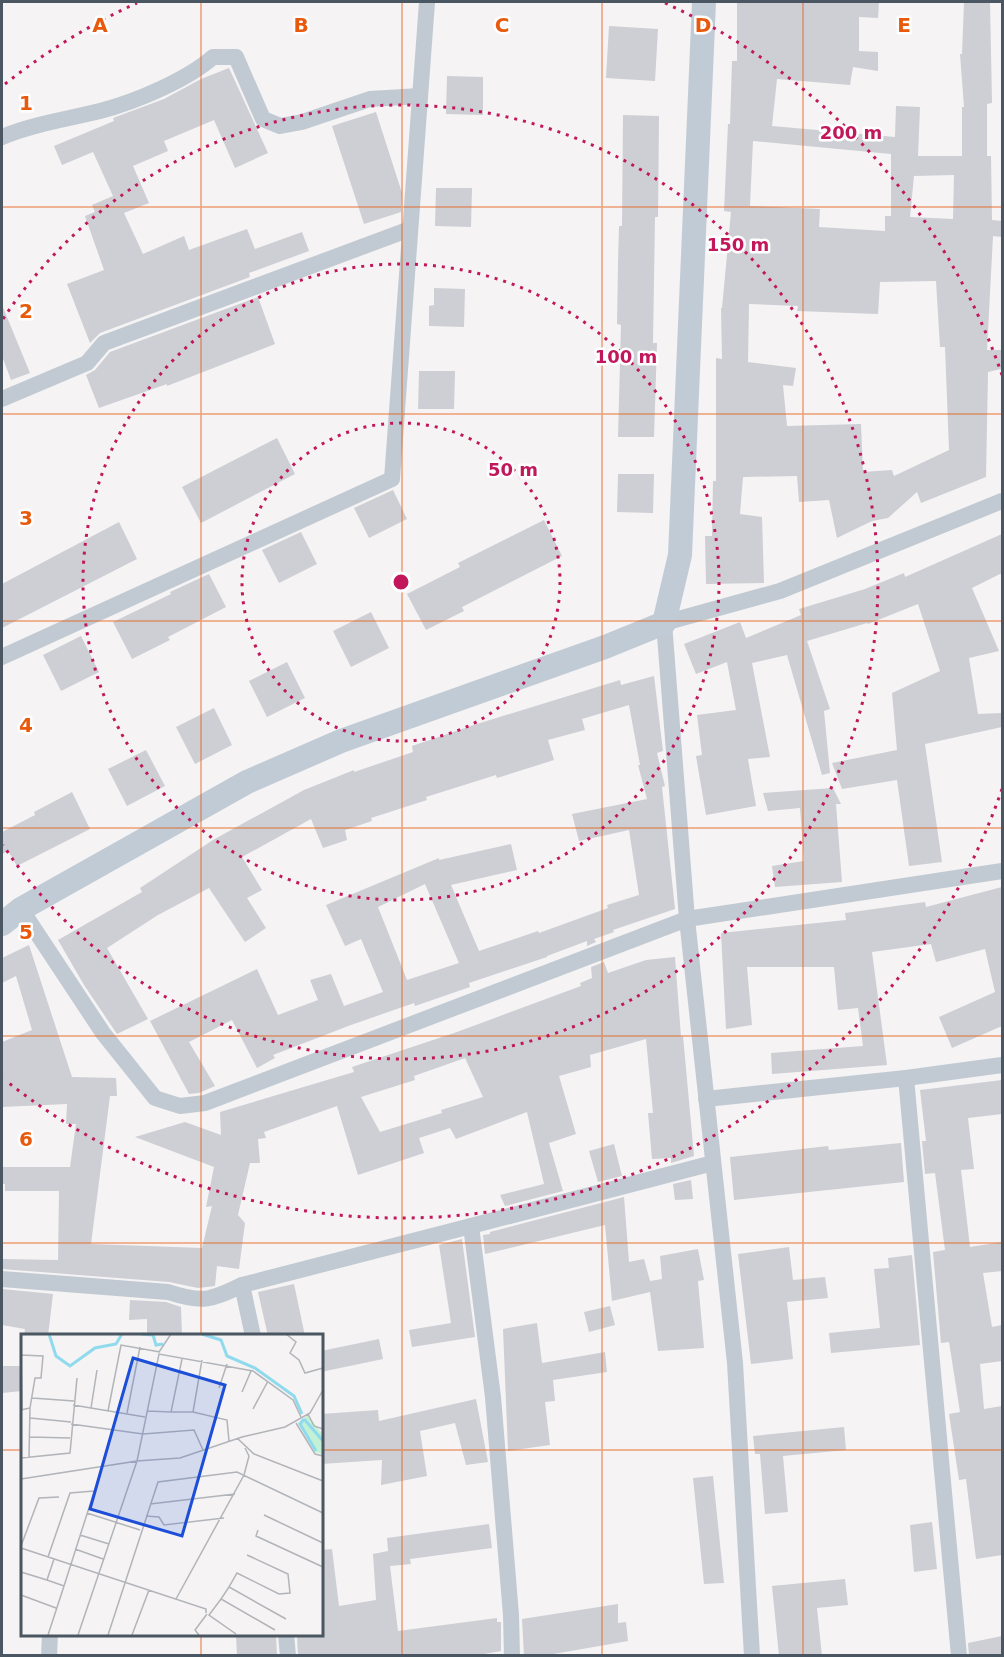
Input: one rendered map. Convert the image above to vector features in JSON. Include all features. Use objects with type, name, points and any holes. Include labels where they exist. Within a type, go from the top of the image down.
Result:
[{"type":"main road","points":[[2,924],[21,909],[247,782],[341,741],[605,647],[664,623],[680,555],[704,2]]},
{"type":"street","points":[[2,657],[392,479],[427,2]]},
{"type":"street","points":[[2,137],[132,100],[199,69],[213,57],[236,57],[263,119],[280,126],[302,122],[370,99],[420,96]]},
{"type":"street","points":[[2,399],[87,363],[104,343],[410,229]]},
{"type":"street","points":[[752,1656],[735,1363],[687,919],[664,623],[780,591],[1002,501]]},
{"type":"street","points":[[21,909],[103,1033],[125,1061],[155,1098],[180,1106],[205,1103],[687,919],[1002,871]]},
{"type":"street","points":[[706,1099],[906,1078],[1002,1065]]},
{"type":"street","points":[[906,1078],[959,1656]]},
{"type":"street","points":[[2,1279],[168,1293],[194,1300],[218,1298],[242,1285],[712,1163]]},
{"type":"street","points":[[471,1226],[492,1396],[511,1615],[512,1656]]},
{"type":"street","points":[[242,1285],[254,1334]]},
{"type":"street","points":[[50,1636],[50,1656]]},
{"type":"street","points":[[286,1636],[288,1656]]},
{"type":"building","points":[[737,2],[879,2],[878,18],[859,17],[859,51],[878,52],[878,71],[853,67],[850,85],[777,79],[772,126],[895,137],[896,106],[920,107],[918,156],[962,156],[962,107],[964,107],[960,54],[962,54],[964,2],[990,2],[992,103],[987,104],[987,156],[991,156],[992,220],[1002,221],[1002,237],[993,236],[987,350],[1001,350],[1001,369],[988,372],[986,477],[921,503],[917,492],[888,518],[872,521],[837,538],[829,500],[799,502],[797,476],[743,477],[740,514],[762,517],[764,583],[706,584],[705,536],[712,536],[713,481],[716,481],[716,358],[722,359],[721,308],[731,212],[724,211],[728,124],[730,124],[732,61],[737,61]],"holes":[[[753,141],[891,154],[891,216],[885,216],[885,231],[819,227],[820,209],[750,206]],[[954,175],[953,219],[910,217],[914,176]],[[936,281],[940,347],[945,347],[949,450],[894,476],[892,470],[863,472],[861,424],[787,426],[783,385],[793,386],[796,368],[748,362],[749,304],[798,306],[797,311],[878,314],[880,282]]]},
{"type":"building","points":[[609,26],[658,29],[655,81],[606,78]]},
{"type":"building","points":[[229,68],[268,153],[235,168],[214,120],[164,141],[168,151],[133,166],[149,203],[124,213],[143,254],[184,236],[189,250],[247,229],[255,249],[302,232],[309,251],[249,273],[250,277],[100,333],[90,343],[67,284],[104,270],[85,216],[95,212],[92,205],[113,196],[93,152],[62,165],[54,146],[114,121],[113,118],[164,99],[201,79]]},
{"type":"building","points":[[447,76],[483,77],[483,115],[446,114]]},
{"type":"building","points":[[376,112],[402,193],[401,212],[364,224],[332,126]]},
{"type":"building","points":[[623,115],[659,116],[653,343],[657,343],[654,437],[618,437],[621,325],[617,324],[619,226],[622,226]]},
{"type":"building","points":[[436,188],[472,188],[471,227],[435,226]]},
{"type":"building","points":[[434,288],[465,289],[464,327],[429,326],[429,306],[434,305]]},
{"type":"building","points":[[258,297],[275,344],[167,386],[167,384],[99,408],[86,375],[95,370],[110,352]]},
{"type":"building","points":[[2,305],[30,373],[11,380],[2,356]]},
{"type":"building","points":[[419,371],[455,371],[454,409],[418,409]]},
{"type":"building","points":[[277,438],[295,474],[201,523],[182,487]]},
{"type":"building","points":[[618,474],[654,474],[653,513],[617,512]]},
{"type":"building","points":[[393,490],[407,519],[369,538],[354,508]]},
{"type":"building","points":[[544,520],[562,556],[462,607],[464,611],[426,630],[407,594],[460,567],[458,563]]},
{"type":"building","points":[[119,522],[137,559],[2,628],[2,584]]},
{"type":"building","points":[[301,532],[317,564],[279,583],[262,550]]},
{"type":"building","points":[[1002,534],[1002,573],[972,588],[999,651],[969,658],[978,714],[1002,713],[1002,727],[925,744],[942,862],[909,866],[897,780],[842,789],[832,763],[897,750],[892,693],[940,671],[918,604],[868,624],[807,641],[830,709],[824,711],[830,773],[822,775],[787,655],[752,663],[770,757],[748,759],[756,806],[706,815],[696,756],[702,755],[697,715],[736,710],[727,662],[696,674],[684,644],[740,622],[746,638],[801,615],[799,609],[865,589],[904,573],[905,577]]},
{"type":"building","points":[[209,574],[226,607],[168,637],[170,640],[132,659],[113,622]]},
{"type":"building","points":[[371,612],[389,648],[351,667],[333,631]]},
{"type":"building","points":[[81,636],[99,672],[61,691],[43,655]]},
{"type":"building","points":[[287,662],[305,698],[267,717],[249,681]]},
{"type":"building","points":[[654,676],[663,751],[657,753],[665,786],[662,787],[675,909],[613,930],[614,932],[594,939],[596,942],[587,946],[587,941],[469,983],[470,987],[351,1025],[273,1055],[275,1058],[257,1068],[232,1020],[189,1042],[215,1086],[199,1093],[189,1094],[150,1021],[257,969],[278,1015],[318,1000],[310,980],[331,974],[344,1006],[383,992],[361,939],[345,946],[326,905],[439,858],[439,860],[511,844],[517,870],[451,885],[479,951],[538,931],[539,933],[608,908],[607,905],[639,895],[629,830],[579,841],[572,814],[647,799],[638,765],[640,765],[629,705],[582,719],[585,730],[548,740],[554,760],[426,797],[427,800],[371,818],[372,821],[345,830],[347,840],[323,848],[311,819],[242,857],[262,890],[247,898],[266,928],[245,942],[209,888],[158,915],[107,948],[148,1019],[117,1034],[84,985],[58,940],[142,892],[140,888],[213,840],[304,790],[354,770],[354,772],[413,752],[412,746],[477,724],[620,680],[621,685]],"holes":[[[425,884],[459,963],[407,980],[378,907]]]},
{"type":"building","points":[[214,708],[232,745],[195,764],[176,727]]},
{"type":"building","points":[[146,750],[165,786],[127,806],[108,769]]},
{"type":"building","points":[[833,788],[841,804],[836,804],[842,882],[775,887],[772,866],[804,861],[800,808],[768,811],[763,793]]},
{"type":"building","points":[[72,792],[90,829],[17,866],[8,851],[2,854],[2,832]]},
{"type":"building","points":[[1002,887],[1002,1026],[952,1048],[939,1017],[995,992],[985,949],[936,962],[931,944],[872,952],[887,1065],[772,1074],[771,1053],[863,1046],[858,1008],[838,1010],[834,967],[747,967],[752,1025],[726,1029],[721,933],[846,920],[845,913],[925,902],[926,907]]},
{"type":"building","points":[[29,945],[72,1077],[116,1078],[117,1096],[110,1096],[91,1244],[202,1248],[212,1206],[206,1207],[214,1167],[135,1137],[185,1122],[221,1135],[220,1112],[354,1072],[352,1067],[457,1032],[581,986],[580,983],[592,978],[591,967],[604,962],[608,973],[646,960],[675,957],[694,1156],[671,1163],[671,1158],[652,1159],[648,1113],[653,1113],[646,1039],[590,1055],[591,1067],[559,1076],[576,1134],[549,1143],[563,1191],[505,1206],[500,1195],[544,1184],[527,1112],[456,1139],[450,1128],[419,1138],[424,1153],[358,1175],[337,1106],[264,1132],[266,1138],[258,1139],[260,1163],[250,1163],[238,1215],[245,1223],[239,1269],[217,1266],[215,1286],[198,1288],[169,1282],[2,1269],[2,1259],[58,1260],[59,1191],[5,1191],[5,1184],[2,1184],[2,1167],[70,1167],[76,1124],[66,1124],[67,1104],[2,1107],[2,1042],[32,1030],[16,976],[2,983],[2,958]],"holes":[[[465,1058],[483,1097],[441,1110],[442,1113],[380,1132],[361,1097],[415,1080],[414,1076]]]},
{"type":"building","points":[[1002,1080],[1002,1114],[968,1118],[974,1169],[961,1170],[970,1247],[1002,1242],[1002,1271],[983,1273],[992,1327],[1002,1325],[1002,1361],[980,1364],[984,1409],[1002,1406],[1002,1555],[976,1559],[966,1479],[959,1480],[949,1414],[960,1412],[949,1342],[941,1343],[933,1252],[945,1250],[935,1173],[925,1174],[922,1141],[926,1141],[920,1090]]},
{"type":"building","points":[[901,1143],[904,1182],[734,1200],[730,1157],[828,1146],[829,1150]]},
{"type":"building","points":[[614,1144],[622,1176],[598,1182],[589,1151]]},
{"type":"building","points":[[691,1180],[693,1199],[675,1200],[673,1184]]},
{"type":"building","points":[[624,1197],[629,1262],[644,1259],[650,1281],[662,1279],[660,1256],[698,1249],[704,1280],[698,1281],[704,1348],[658,1351],[650,1292],[612,1301],[605,1225],[485,1254],[483,1235],[490,1234],[490,1232]]},
{"type":"building","points":[[462,1239],[475,1337],[412,1347],[409,1330],[451,1323],[439,1245]]},
{"type":"building","points":[[789,1247],[793,1280],[825,1277],[828,1298],[787,1302],[793,1359],[751,1364],[738,1254]]},
{"type":"building","points":[[912,1255],[920,1345],[831,1353],[829,1333],[880,1328],[874,1269],[889,1268],[888,1258]]},
{"type":"building","points":[[294,1284],[305,1334],[268,1334],[258,1292]]},
{"type":"building","points":[[2,1289],[53,1294],[48,1334],[24,1334],[25,1329],[2,1325]]},
{"type":"building","points":[[130,1300],[166,1302],[181,1307],[182,1334],[147,1334],[147,1319],[129,1320]]},
{"type":"building","points":[[610,1306],[615,1325],[589,1332],[584,1312]]},
{"type":"building","points":[[537,1323],[542,1363],[605,1352],[607,1372],[553,1380],[555,1401],[545,1402],[550,1445],[508,1451],[503,1329]]},
{"type":"building","points":[[379,1339],[383,1359],[322,1372],[322,1351]]},
{"type":"building","points":[[2,1366],[21,1366],[21,1391],[2,1393]]},
{"type":"building","points":[[476,1399],[488,1462],[466,1465],[455,1423],[420,1431],[427,1476],[381,1485],[382,1460],[322,1464],[322,1414],[378,1410],[379,1421]]},
{"type":"building","points":[[844,1427],[846,1450],[783,1456],[788,1512],[765,1514],[760,1454],[755,1454],[753,1436]]},
{"type":"building","points":[[713,1476],[724,1583],[704,1584],[693,1478]]},
{"type":"building","points":[[932,1522],[937,1569],[914,1572],[910,1525]]},
{"type":"building","points":[[489,1524],[492,1548],[410,1559],[411,1564],[390,1566],[398,1631],[497,1618],[497,1622],[501,1622],[501,1651],[473,1656],[298,1656],[297,1636],[322,1636],[322,1550],[332,1549],[339,1606],[376,1600],[373,1554],[388,1551],[387,1538]]},
{"type":"building","points":[[845,1579],[848,1605],[817,1608],[822,1656],[779,1656],[772,1586]]},
{"type":"building","points":[[618,1604],[618,1623],[626,1622],[628,1641],[542,1656],[524,1656],[522,1619]]},
{"type":"building","points":[[236,1636],[276,1636],[277,1656],[237,1656]]},
{"type":"building","points":[[1002,1636],[1002,1656],[969,1656],[968,1643]]}]
